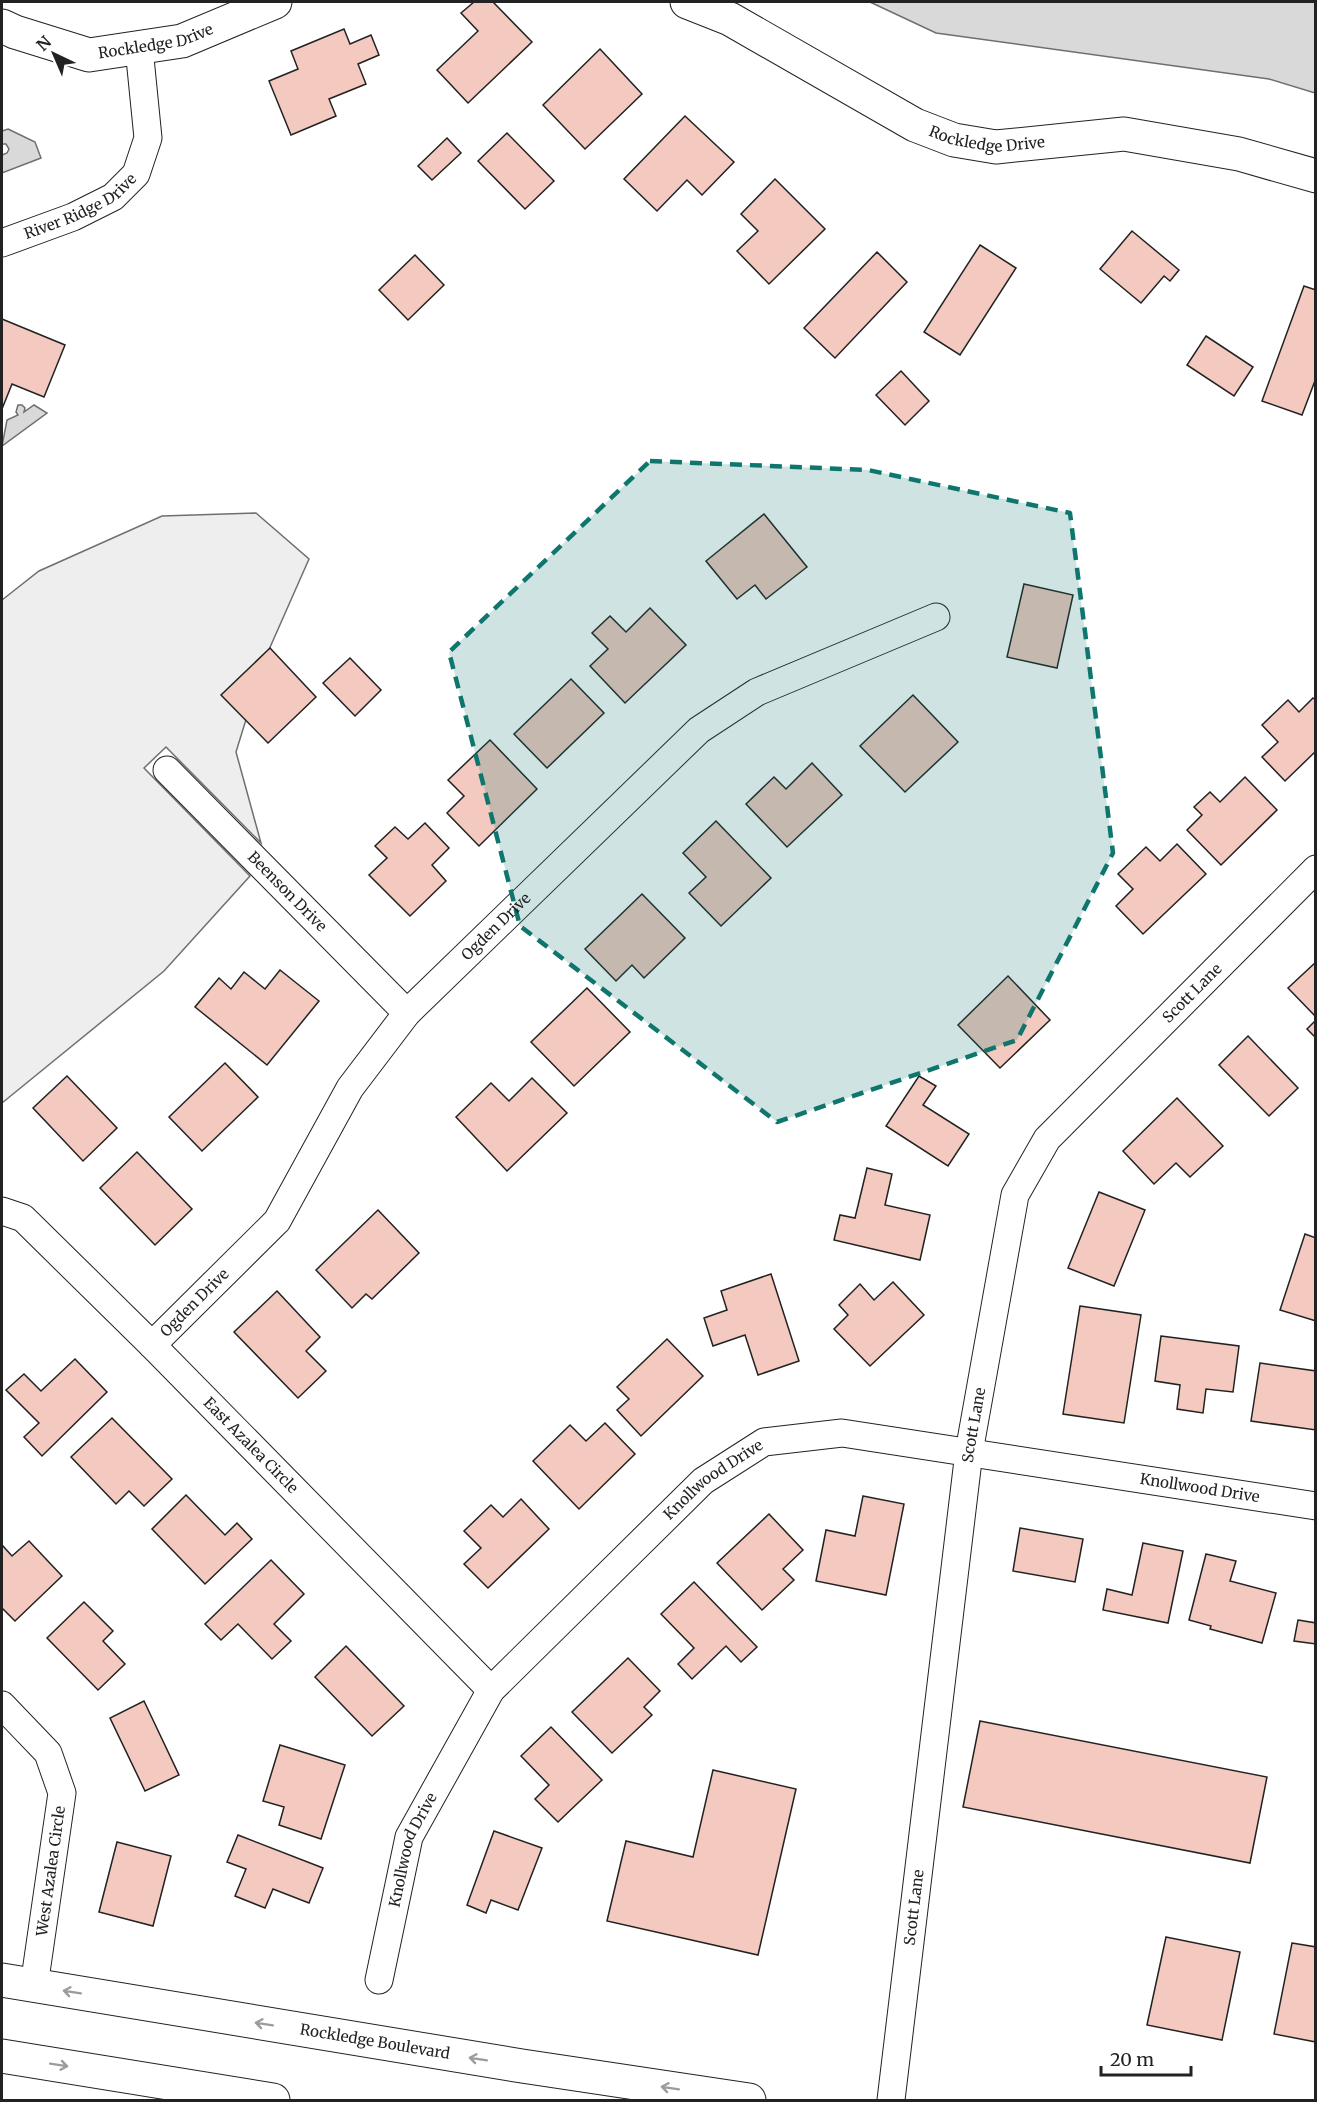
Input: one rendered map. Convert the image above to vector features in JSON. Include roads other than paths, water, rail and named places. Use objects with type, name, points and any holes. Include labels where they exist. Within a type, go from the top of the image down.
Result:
[{"type":"main road","name":"Rockledge Drive","points":[[2,26],[88,55],[182,42],[275,2]]},
{"type":"main road","name":"Rockledge Drive","points":[[687,2],[729,19],[915,125],[954,140],[996,147],[1124,134],[1239,154],[1316,176]]},
{"type":"main road","name":"Rockledge Boulevard","points":[[2,1980],[522,2066],[749,2100]]},
{"type":"main road","points":[[2,2002],[34,1986]]},
{"type":"main road","points":[[2,2056],[273,2100]]},
{"type":"street","name":"River Ridge Drive","points":[[2,243],[73,217],[113,197],[136,174],[148,138],[139,48]]},
{"type":"street","name":"Ogden Drive","points":[[152,1344],[277,1221],[350,1088],[407,1013],[699,730],[757,692],[936,617]]},
{"type":"street","name":"Beenson Drive","points":[[167,770],[407,1013]]},
{"type":"street","name":"Scott Lane","points":[[891,2100],[969,1452],[1015,1195],[1047,1139],[1316,869]]},
{"type":"street","name":"East Azalea Circle","points":[[2,1211],[23,1218],[152,1344],[491,1690]]},
{"type":"street","name":"Knollwood Drive","points":[[379,1980],[409,1837],[491,1690],[703,1481],[764,1442],[842,1433],[1316,1506]]},
{"type":"street","name":"West Azalea Circle","points":[[2,1705],[48,1754],[62,1793],[34,1986]]}]
